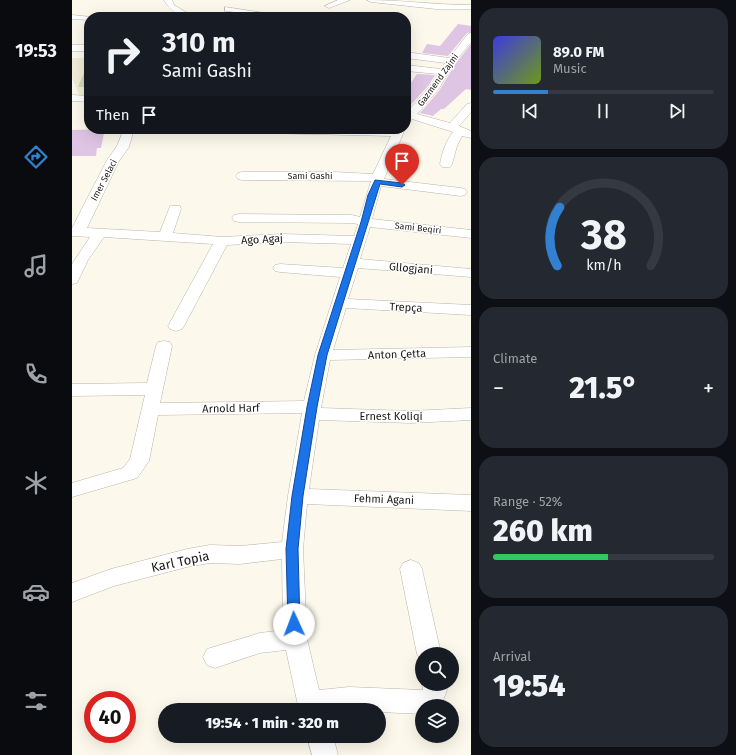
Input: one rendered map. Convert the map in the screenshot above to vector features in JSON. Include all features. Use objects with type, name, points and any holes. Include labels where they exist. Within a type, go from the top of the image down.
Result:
[{"type":"street","points":[[168,0],[171,6],[180,12]]},
{"type":"street","points":[[329,6],[346,0]]},
{"type":"street","points":[[371,0],[436,8],[471,7]]},
{"type":"street","points":[[396,0],[425,2],[455,7]]},
{"type":"street","points":[[174,9],[181,3]]},
{"type":"street","points":[[228,9],[247,12]]},
{"type":"street","points":[[72,17],[84,18]]},
{"type":"street","name":"Gazmend Zajmi","points":[[411,114],[451,61],[467,45],[471,36]]},
{"type":"street","points":[[72,48],[84,48]]},
{"type":"street","points":[[411,56],[451,61]]},
{"type":"street","points":[[411,69],[444,72]]},
{"type":"street","points":[[72,98],[84,99]]},
{"type":"street","points":[[446,164],[451,145],[458,134],[462,131],[471,106]]},
{"type":"street","points":[[411,124],[462,131]]},
{"type":"street","name":"Imer Selaci","points":[[77,232],[113,160],[123,147],[127,134]]},
{"type":"street","points":[[310,703],[295,639],[292,549],[298,496],[311,410],[323,355],[365,222],[372,195],[377,180],[399,134]]},
{"type":"street","name":"Sami Gashi","points":[[242,176],[334,176],[377,180],[467,197]]},
{"type":"street","points":[[165,237],[175,209]]},
{"type":"street","name":"Sami Beqiri","points":[[238,218],[357,220],[471,234]]},
{"type":"street","name":"Ago Agaj","points":[[77,232],[222,241],[282,238],[339,239],[359,241]]},
{"type":"street","points":[[72,280],[81,260],[99,234]]},
{"type":"street","points":[[176,326],[222,241]]},
{"type":"street","points":[[280,268],[350,268]]},
{"type":"street","name":"Gllogjani","points":[[350,268],[471,273]]},
{"type":"street","name":"Trepça","points":[[340,303],[471,310]]},
{"type":"street","points":[[72,490],[130,473],[139,461],[164,346]]},
{"type":"street","name":"Anton Çetta","points":[[323,355],[471,352]]},
{"type":"street","points":[[72,390],[155,389]]},
{"type":"street","name":"Arnold Harf","points":[[150,409],[311,410]]},
{"type":"street","name":"Ernest Koliqi","points":[[311,410],[376,418],[453,416],[471,414]]},
{"type":"street","name":"Fehmi Agani","points":[[298,496],[471,503]]},
{"type":"street","name":"Karl Topia","points":[[72,593],[111,578],[187,558],[210,554],[240,555],[292,549]]},
{"type":"street","points":[[411,569],[428,647]]},
{"type":"street","points":[[215,657],[260,643],[295,639]]},
{"type":"street","points":[[327,703],[349,699],[423,702],[432,699],[435,691]]},
{"type":"street","points":[[322,743],[326,755]]},
{"type":"shaded area","points":[[72,58],[84,58],[84,95],[79,95],[72,78]]},
{"type":"green space","points":[[84,73],[84,87],[78,87]]},
{"type":"building","points":[[458,24],[471,26],[471,32],[467,33],[448,56],[422,53],[427,44],[440,46]]},
{"type":"building","points":[[471,44],[471,90],[466,89],[444,109],[441,109],[433,116],[420,113],[439,91],[456,63]]},
{"type":"building","points":[[417,74],[435,75],[429,85],[411,105],[411,83]]},
{"type":"building","points":[[72,130],[84,130],[84,134],[104,134],[101,148],[97,148],[96,156],[72,156]]},
{"type":"route","points":[[294,624],[292,549],[298,496],[312,407],[323,355],[377,182],[402,185]]}]
